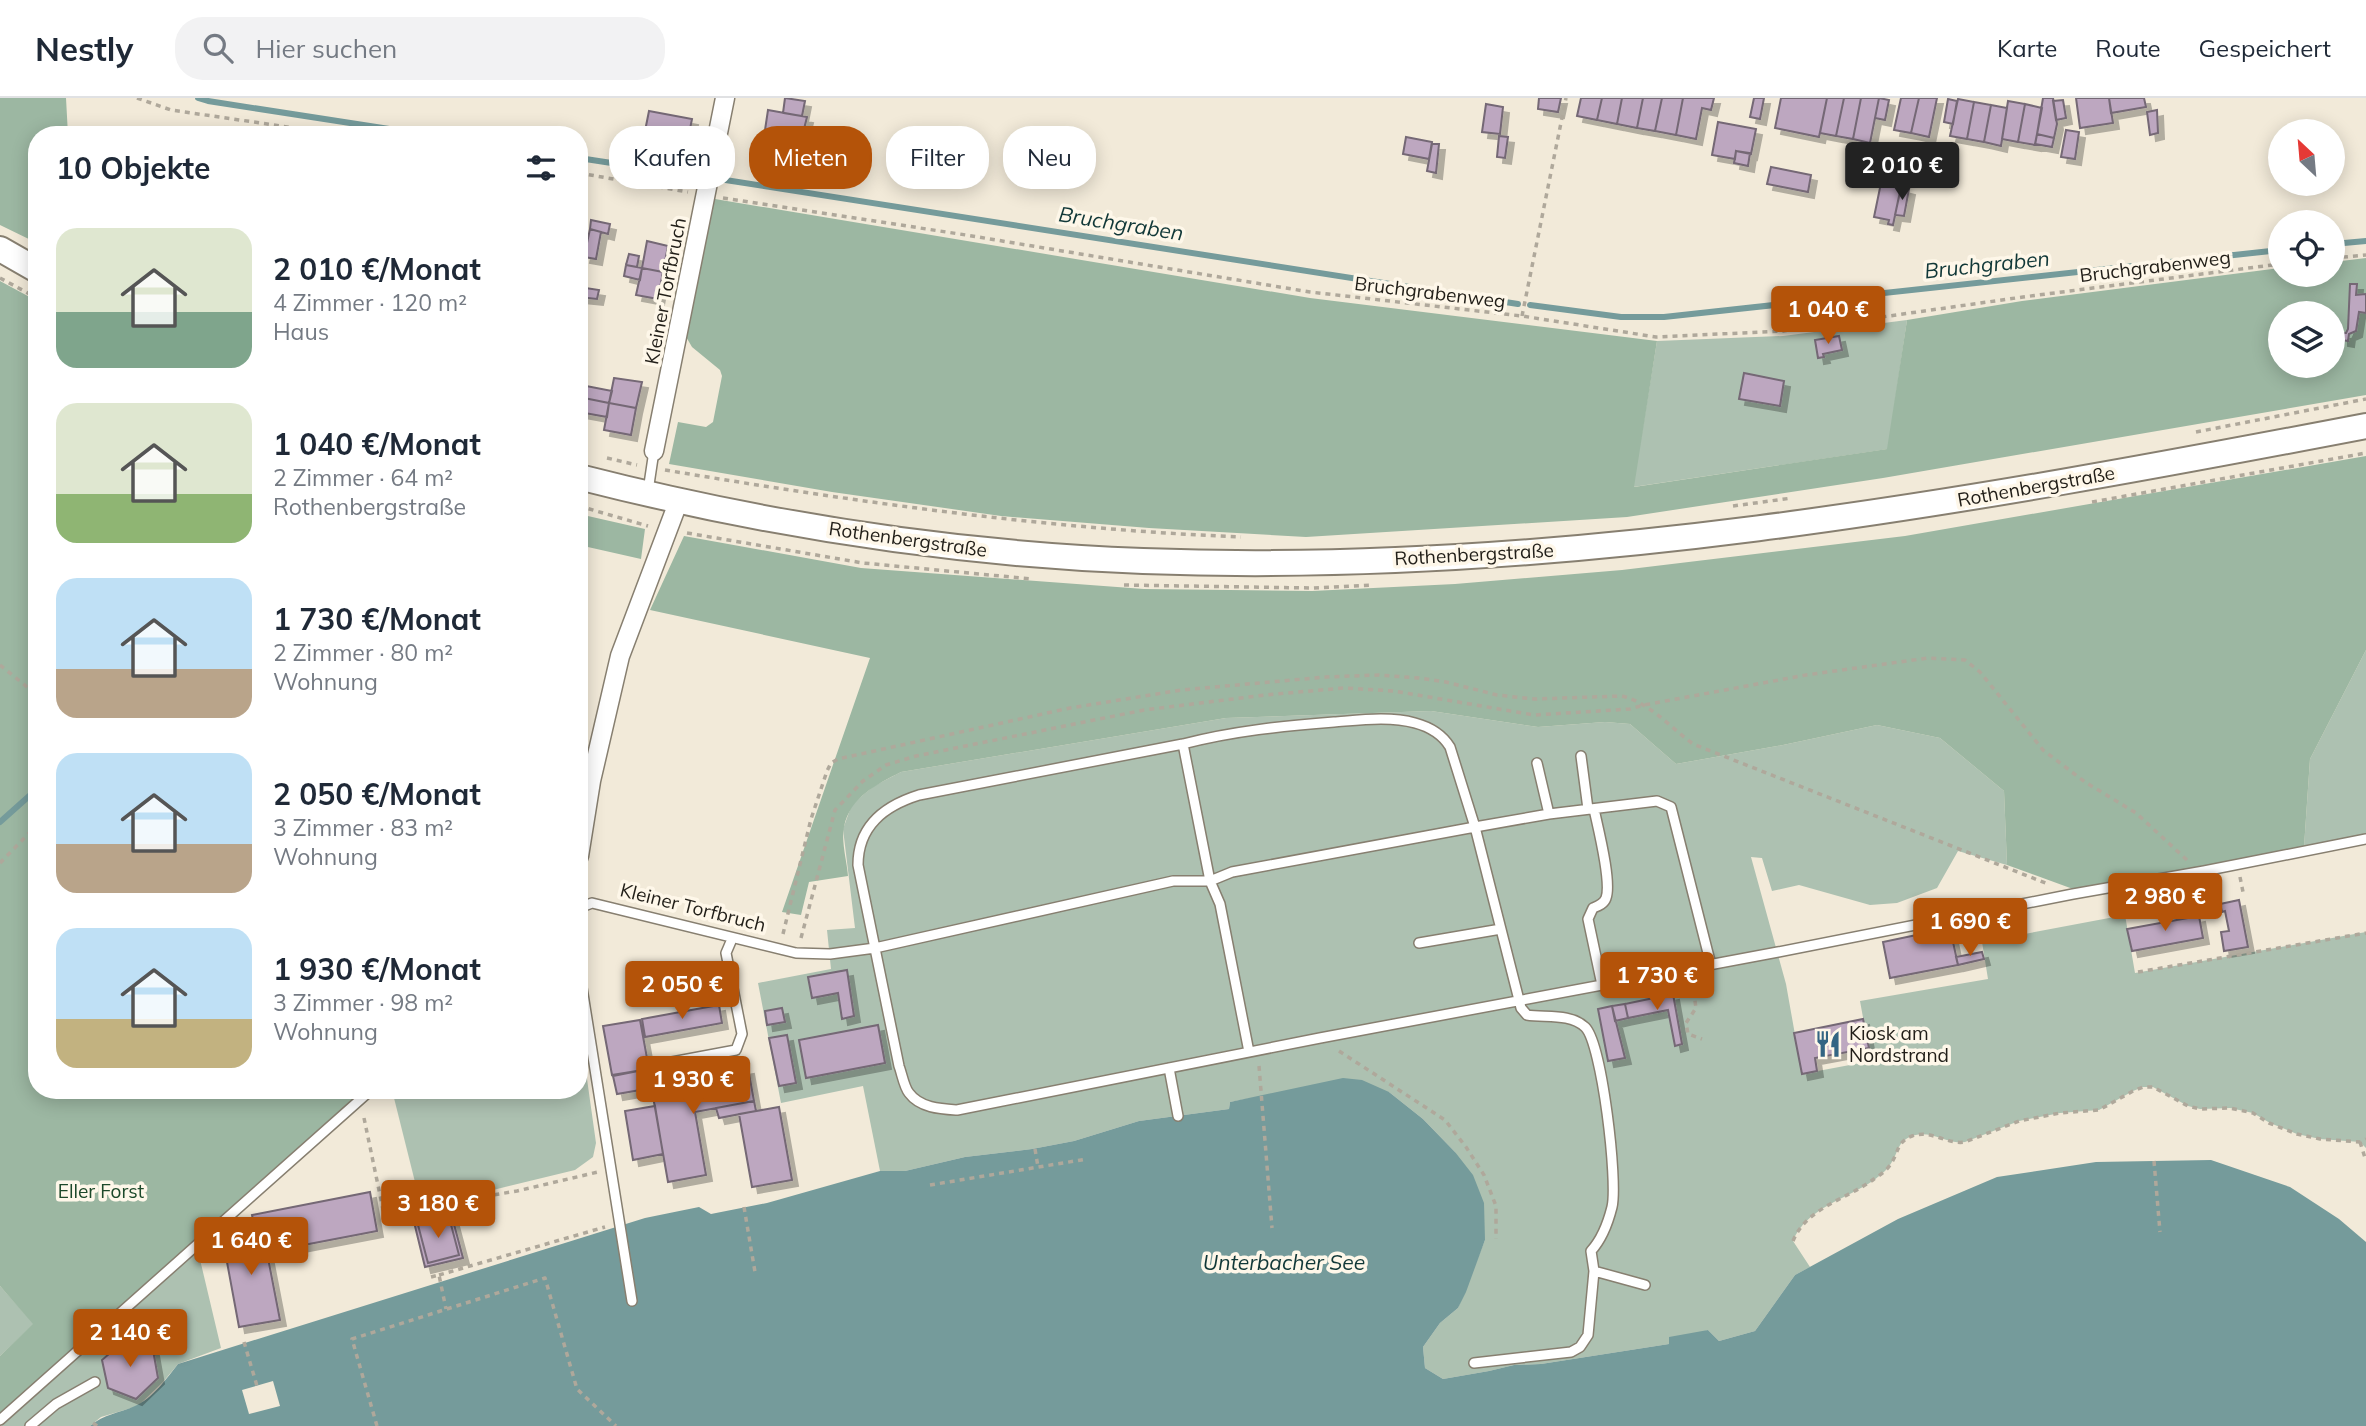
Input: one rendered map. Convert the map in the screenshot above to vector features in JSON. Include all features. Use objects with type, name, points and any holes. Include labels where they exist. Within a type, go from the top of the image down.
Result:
[{"type":"main road","points":[[0,250],[28,265]]},
{"type":"main road","name":"Rothenbergstraße","points":[[588,479],[679,500],[834,529],[988,551],[1143,561],[1311,562],[1455,557],[1620,545],[1906,509],[2366,426]]},
{"type":"street","name":"Kleiner Torfbruch","points":[[652,460],[725,98]]},
{"type":"street","points":[[588,799],[620,656],[679,500]]},
{"type":"lane","name":"Kleiner Torfbruch","points":[[648,493],[652,460]]},
{"type":"lane","points":[[1474,1363],[1571,1352],[1580,1348],[1588,1335],[1594,1271],[1591,1251],[1601,1240],[1613,1205],[1613,1172],[1610,1132],[1595,1047],[1586,1028],[1577,1021],[1527,1014],[1521,1008],[1519,1000],[1501,929],[1475,827],[1445,738],[1434,730],[1413,722],[1371,719],[1221,734],[1183,744],[919,796],[899,802],[872,821],[858,853],[858,865],[899,1066],[909,1093],[919,1102],[935,1109],[957,1110],[1320,1038],[1519,1000],[1711,965],[2073,894],[2204,872],[2366,839]]},
{"type":"lane","points":[[1183,744],[1210,881],[1220,904],[1253,1051]]},
{"type":"lane","points":[[1581,756],[1608,882],[1606,899],[1593,908],[1588,919],[1602,985]]},
{"type":"lane","points":[[1536,763],[1549,814]]},
{"type":"lane","name":"Kleiner Torfbruch","points":[[588,905],[592,903],[779,950],[830,954],[875,948],[1173,881],[1210,881],[1232,872],[1475,827],[1549,814],[1657,801],[1671,807],[1711,965]]},
{"type":"lane","points":[[1419,943],[1501,929]]},
{"type":"lane","points":[[656,1065],[736,1050],[742,1034],[726,953],[732,939]]},
{"type":"lane","points":[[588,1024],[632,1301]]},
{"type":"lane","points":[[1168,1068],[1178,1116]]},
{"type":"lane","points":[[0,1420],[361,1099]]},
{"type":"lane","points":[[1594,1271],[1645,1285]]},
{"type":"lane","points":[[30,1426],[56,1404],[95,1382]]},
{"type":"path","points":[[137,98],[171,110],[282,126]]},
{"type":"path","points":[[1522,316],[1566,98]]},
{"type":"path","name":"Bruchgrabenweg","points":[[588,175],[1310,292],[1522,316],[1656,337],[1783,331],[2023,296],[2268,265]]},
{"type":"path","points":[[2345,257],[2366,255]]},
{"type":"path","points":[[2195,433],[2366,399]]},
{"type":"path","name":"Rothenbergstraße","points":[[603,457],[652,460],[830,497],[1003,520],[1147,533],[1241,537]]},
{"type":"path","points":[[1730,506],[1798,497]]},
{"type":"path","points":[[588,509],[645,525]]},
{"type":"path","points":[[1644,705],[1806,675],[1928,658],[1965,660],[1980,672],[2043,750],[2085,782],[2136,813],[2183,857],[2204,872]]},
{"type":"path","points":[[0,665],[28,688]]},
{"type":"path","points":[[779,950],[811,819],[827,771],[831,763],[838,759],[1070,708],[1181,690],[1326,677],[1379,675],[1419,678],[1510,697],[1534,699],[1622,696],[1644,705],[1693,744],[2073,894]]},
{"type":"path","points":[[0,863],[28,834]]},
{"type":"path","points":[[2138,972],[2366,933]]},
{"type":"path","points":[[1690,969],[1696,1008],[1686,1023],[1688,1034],[1702,1039]]},
{"type":"path","points":[[1320,1038],[1445,1120],[1483,1175],[1496,1206],[1496,1239]]},
{"type":"path","points":[[1253,1051],[1263,1095],[1272,1228]]},
{"type":"path","points":[[1793,1241],[1798,1228],[1810,1217],[1873,1180],[1890,1166],[1896,1147],[1914,1135],[1965,1142],[2019,1121],[2060,1113],[2099,1110],[2143,1087],[2153,1087],[2188,1106],[2200,1109],[2230,1108],[2253,1113],[2297,1134],[2360,1142],[2366,1139]]},
{"type":"path","points":[[356,1104],[363,1113],[384,1219]]},
{"type":"path","points":[[2360,1142],[2366,1161]]},
{"type":"path","points":[[1035,1149],[1038,1167]]},
{"type":"path","points":[[930,1185],[1087,1159]]},
{"type":"path","points":[[2154,1161],[2160,1231]]},
{"type":"path","points":[[446,1203],[517,1191],[612,1168]]},
{"type":"path","points":[[744,1206],[755,1272]]},
{"type":"path","points":[[431,1277],[620,1222]]},
{"type":"path","points":[[439,1275],[446,1309]]},
{"type":"path","points":[[377,1426],[352,1339],[545,1278],[577,1389],[616,1426]]},
{"type":"path","points":[[244,1342],[257,1386]]},
{"type":"green space","points":[[0,98],[66,98],[68,126],[28,126],[28,239],[0,225]]},
{"type":"green space","points":[[709,198],[1310,298],[1657,341],[1634,487],[1887,449],[1907,320],[2022,301],[2268,270],[2268,287],[2345,287],[2345,261],[2366,258],[2366,395],[1883,478],[1627,517],[1306,537],[1001,516],[832,492],[669,464],[678,422],[706,427],[713,422],[722,376],[720,370],[692,347],[685,335]]},
{"type":"green space","name":"Eller Forst","points":[[0,281],[28,296],[28,1099],[353,1099],[0,1417],[0,1356],[33,1324],[0,1286]]},
{"type":"green space","points":[[1907,320],[1888,449],[1633,487],[1657,341],[1783,336]]},
{"type":"green space","points":[[2366,456],[2366,650],[2310,759],[2304,847],[2201,871],[2073,889],[2007,865],[2004,791],[1940,738],[1877,725],[1676,764],[1630,724],[1605,722],[1538,727],[1431,711],[1226,718],[901,772],[865,793],[847,817],[843,839],[848,876],[809,882],[801,915],[782,912],[870,658],[650,610],[684,536],[861,568],[1144,589],[1312,591],[1455,584],[1622,570],[1905,536]]},
{"type":"green space","points":[[588,516],[645,529],[641,559],[588,547]]},
{"type":"green space","points":[[2366,650],[2366,834],[2304,847],[2310,759]]},
{"type":"green space","points":[[1431,711],[1538,727],[1605,722],[1630,724],[1676,764],[1877,725],[1940,738],[2004,791],[2007,865],[1958,851],[1937,888],[1897,903],[1870,905],[1799,885],[1772,891],[1762,858],[1751,857],[1786,984],[1802,1074],[1871,1061],[1860,1001],[1988,979],[1982,942],[2125,915],[2135,973],[2366,932],[2366,1148],[2360,1142],[2297,1134],[2253,1113],[2230,1108],[2200,1109],[2188,1106],[2153,1087],[2133,1091],[2099,1110],[2060,1113],[2019,1121],[1965,1142],[1919,1134],[1907,1138],[1900,1145],[1893,1161],[1874,1180],[1828,1205],[1807,1220],[1793,1241],[1810,1267],[1795,1275],[1755,1331],[1719,1341],[1708,1330],[1669,1344],[1541,1364],[1514,1365],[1443,1379],[1425,1368],[1423,1347],[1440,1323],[1458,1308],[1485,1240],[1455,1152],[1423,1119],[1389,1092],[1294,1090],[1230,1102],[1229,1109],[1139,1121],[1074,1141],[965,1157],[905,1171],[880,1171],[863,1086],[781,1103],[758,983],[831,969],[827,930],[855,928],[843,829],[852,804],[874,786],[901,772],[1226,718]]},
{"type":"green space","points":[[588,1086],[596,1143],[593,1157],[575,1170],[493,1190],[420,1202],[394,1099],[588,1099]]},
{"type":"green space","points":[[198,1251],[221,1348],[178,1364],[138,1406],[101,1417],[90,1426],[1,1426]]},
{"type":"green space","points":[[0,1286],[34,1324],[0,1356]]},
{"type":"water","name":"Unterbacher See","points":[[1343,1078],[1362,1080],[1389,1092],[1423,1119],[1473,1175],[1484,1203],[1485,1240],[1466,1292],[1458,1308],[1440,1323],[1423,1347],[1425,1368],[1443,1379],[1514,1365],[1541,1364],[1669,1344],[1669,1337],[1708,1330],[1719,1341],[1755,1331],[1795,1275],[1898,1219],[1997,1177],[2096,1162],[2211,1160],[2290,1187],[2339,1219],[2366,1242],[2366,1426],[90,1426],[106,1416],[141,1403],[159,1388],[178,1364],[645,1218],[699,1207],[711,1214],[767,1203],[880,1171],[905,1171],[965,1157],[1074,1141],[1139,1121],[1229,1109],[1230,1102]]},
{"type":"pier","points":[[273,1381],[280,1406],[249,1414],[242,1390]]},
{"type":"building","points":[[785,98],[805,101],[802,116],[783,113]]},
{"type":"building","points":[[1539,98],[1561,98],[1558,112],[1538,109]]},
{"type":"building","points":[[1581,98],[1602,98],[1597,120],[1577,116]]},
{"type":"building","points":[[1602,98],[1622,98],[1617,124],[1597,120]]},
{"type":"building","points":[[1622,98],[1643,98],[1637,128],[1617,124]]},
{"type":"building","points":[[1643,98],[1662,98],[1655,131],[1637,128]]},
{"type":"building","points":[[1662,98],[1683,98],[1676,135],[1655,131]]},
{"type":"building","points":[[1683,98],[1714,98],[1711,110],[1702,108],[1696,139],[1676,135]]},
{"type":"building","points":[[1754,98],[1764,98],[1760,119],[1750,117]]},
{"type":"building","points":[[1781,98],[1827,98],[1819,137],[1775,128]]},
{"type":"building","points":[[1827,98],[1844,98],[1836,136],[1820,133]]},
{"type":"building","points":[[1844,98],[1861,98],[1853,139],[1836,136]]},
{"type":"building","points":[[1861,98],[1879,98],[1870,143],[1853,139]]},
{"type":"building","points":[[1879,98],[1889,100],[1885,120],[1875,118]]},
{"type":"building","points":[[1901,98],[1919,98],[1911,133],[1894,130]]},
{"type":"building","points":[[1919,98],[1937,98],[1929,137],[1911,133]]},
{"type":"building","points":[[2043,98],[2053,98],[2057,124],[2054,138],[2037,134]]},
{"type":"building","points":[[2076,98],[2109,98],[2113,123],[2080,128]]},
{"type":"building","points":[[2109,98],[2144,98],[2146,107],[2111,113]]},
{"type":"building","points":[[1948,99],[1957,101],[1953,124],[1944,122]]},
{"type":"building","points":[[1958,99],[1974,102],[1967,139],[1950,136]]},
{"type":"building","points":[[2063,100],[2066,118],[2056,120],[2053,101]]},
{"type":"building","points":[[2008,101],[2025,104],[2018,142],[2002,139]]},
{"type":"building","points":[[1974,102],[1991,105],[1984,142],[1967,139]]},
{"type":"building","points":[[1486,104],[1503,107],[1500,134],[1482,132]]},
{"type":"building","points":[[2025,104],[2042,108],[2035,145],[2018,142]]},
{"type":"building","points":[[1991,105],[2007,108],[2001,146],[1984,142]]},
{"type":"building","points":[[768,110],[807,117],[805,126],[766,126]]},
{"type":"building","points":[[2157,110],[2158,133],[2150,135],[2147,112]]},
{"type":"building","points":[[649,111],[692,119],[691,126],[646,126]]},
{"type":"building","points":[[1718,122],[1756,129],[1751,154],[1736,151],[1735,159],[1712,155]]},
{"type":"building","points":[[2066,130],[2079,132],[2075,159],[2061,157]]},
{"type":"building","points":[[2037,134],[2054,138],[2052,147],[2035,144]]},
{"type":"building","points":[[1499,136],[1508,137],[1505,158],[1497,157]]},
{"type":"building","points":[[1406,137],[1432,142],[1429,159],[1403,154]]},
{"type":"building","points":[[1432,144],[1439,144],[1436,173],[1427,171]]},
{"type":"building","points":[[1928,144],[1938,146],[1934,170],[1924,168]]},
{"type":"building","points":[[1736,151],[1750,153],[1748,166],[1734,163]]},
{"type":"building","points":[[1771,167],[1811,175],[1808,192],[1767,184]]},
{"type":"building","points":[[1884,171],[1903,175],[1901,187],[1881,183]]},
{"type":"building","points":[[1881,183],[1901,187],[1893,225],[1888,224],[1889,220],[1874,217]]},
{"type":"building","points":[[1901,187],[1909,189],[1904,216],[1895,215]]},
{"type":"building","points":[[591,220],[610,224],[608,234],[590,229]]},
{"type":"building","points":[[590,229],[601,232],[596,259],[588,258]]},
{"type":"building","points":[[647,241],[668,246],[663,272],[642,268]]},
{"type":"building","points":[[629,254],[639,256],[637,267],[626,265]]},
{"type":"building","points":[[626,265],[642,268],[640,280],[624,276]]},
{"type":"building","points":[[642,268],[663,272],[658,299],[636,295]]},
{"type":"building","points":[[2350,284],[2357,284],[2356,295],[2366,294],[2366,313],[2359,312],[2356,331],[2349,334],[2348,341],[2345,340],[2345,333],[2348,329]]},
{"type":"building","points":[[588,288],[599,290],[597,299],[588,298]]},
{"type":"building","points":[[1839,336],[1842,350],[1823,354],[1824,357],[1818,358],[1815,340]]},
{"type":"building","points":[[1744,373],[1784,381],[1780,406],[1739,399]]},
{"type":"building","points":[[614,378],[642,382],[636,408],[609,403]]},
{"type":"building","points":[[588,386],[612,391],[609,403],[588,399]]},
{"type":"building","points":[[588,399],[609,403],[607,417],[588,414]]},
{"type":"building","points":[[609,403],[636,408],[631,435],[604,430]]},
{"type":"building","points":[[2239,900],[2248,947],[2224,951],[2221,932],[2229,931],[2225,911],[2222,912],[2220,904]]},
{"type":"building","points":[[2199,916],[2203,938],[2132,951],[2127,929]]},
{"type":"building","points":[[1950,928],[1958,965],[1890,978],[1883,942]]},
{"type":"building","points":[[1982,952],[1984,959],[1958,965],[1956,957]]},
{"type":"building","points":[[847,970],[854,1016],[842,1019],[838,993],[812,998],[808,977]]},
{"type":"building","points":[[715,972],[717,986],[705,987],[703,974]]},
{"type":"building","points":[[1673,994],[1682,1044],[1675,1046],[1668,1010],[1628,1018],[1625,1004]]},
{"type":"building","points":[[1625,1004],[1628,1018],[1615,1021],[1612,1006]]},
{"type":"building","points":[[719,1005],[722,1023],[645,1037],[642,1019]]},
{"type":"building","points":[[1612,1006],[1625,1058],[1608,1061],[1598,1009]]},
{"type":"building","points":[[782,1008],[785,1022],[767,1025],[765,1011]]},
{"type":"building","points":[[1863,1019],[1869,1048],[1815,1058],[1817,1071],[1802,1074],[1794,1033]]},
{"type":"building","points":[[640,1020],[649,1069],[612,1075],[603,1026]]},
{"type":"building","points":[[878,1025],[885,1063],[806,1078],[799,1040]]},
{"type":"building","points":[[787,1035],[796,1083],[779,1086],[769,1038]]},
{"type":"building","points":[[748,1068],[754,1101],[695,1112],[706,1175],[668,1182],[651,1085]]},
{"type":"building","points":[[648,1069],[652,1088],[617,1094],[613,1076]]},
{"type":"building","points":[[754,1101],[756,1111],[719,1118],[716,1108]]},
{"type":"building","points":[[655,1106],[663,1154],[633,1160],[625,1111]]},
{"type":"building","points":[[779,1107],[792,1180],[752,1187],[739,1114]]},
{"type":"building","points":[[370,1192],[377,1231],[267,1252],[262,1227],[255,1229],[252,1215]]},
{"type":"building","points":[[451,1213],[463,1258],[425,1267],[414,1222]],"holes":[[[449,1217],[459,1255],[428,1263],[418,1225]]]},
{"type":"building","points":[[449,1217],[459,1255],[428,1263],[418,1225]]},
{"type":"building","points":[[262,1227],[280,1320],[239,1327],[222,1235]]},
{"type":"building","points":[[125,1340],[153,1350],[158,1378],[136,1399],[108,1388],[102,1360]]},
{"type":"waterway","name":"Bruchgraben","points":[[198,98],[370,126]]},
{"type":"waterway","name":"Bruchgraben","points":[[588,159],[609,163]]},
{"type":"waterway","name":"Bruchgraben","points":[[735,182],[1518,304]]},
{"type":"waterway","name":"Bruchgraben","points":[[2345,243],[2366,241]]},
{"type":"waterway","name":"Bruchgraben","points":[[1530,305],[1621,317],[1664,317],[2268,251]]},
{"type":"waterway","points":[[0,822],[28,797]]},
{"type":"place","name":"Kiosk am Nordstrand","points":[[1828,1044]]}]
